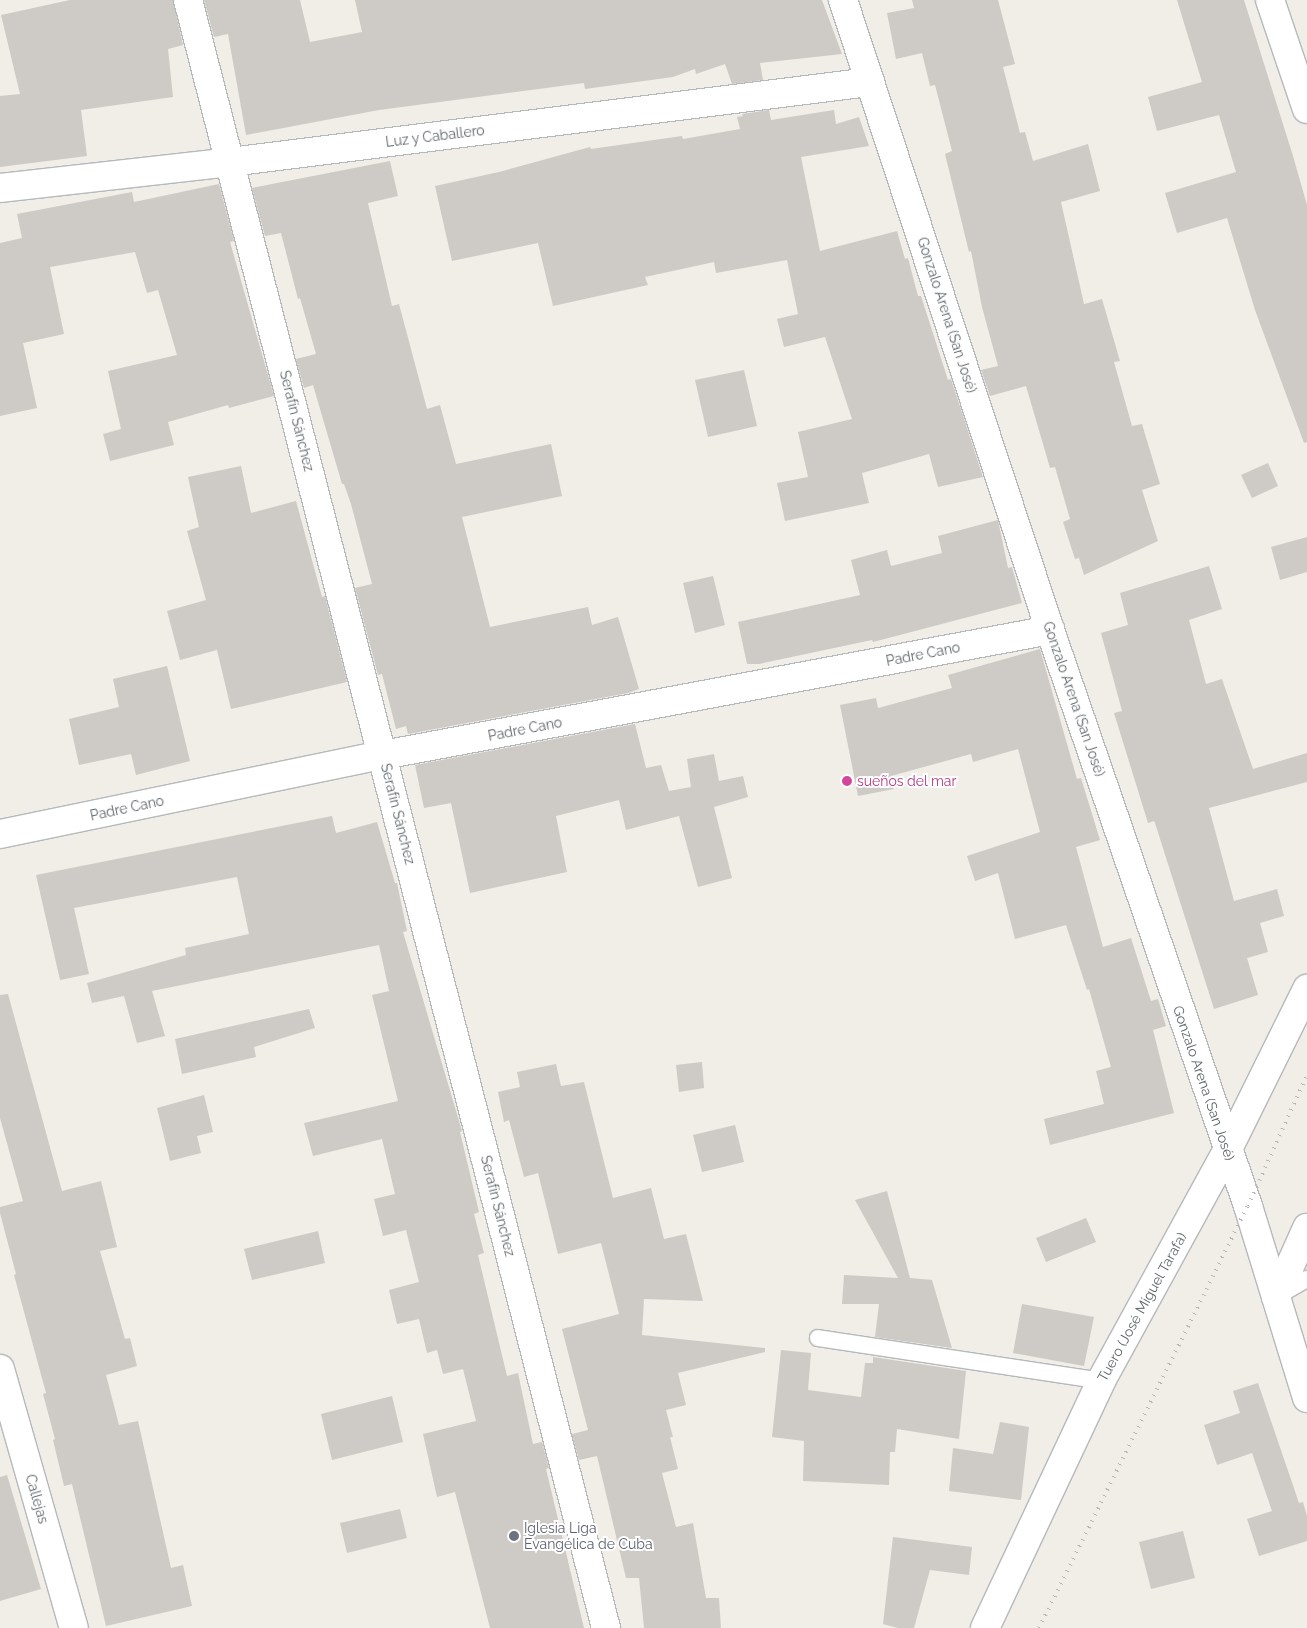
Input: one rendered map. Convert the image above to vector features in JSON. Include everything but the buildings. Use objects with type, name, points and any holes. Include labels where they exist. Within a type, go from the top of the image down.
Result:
[{"type":"street","name":"Serafín Sánchez","points":[[188,0],[384,755],[606,1628]]},
{"type":"street","name":"Gonzalo Arena (San José)","points":[[843,0],[1050,630],[1227,1151],[1248,1206],[1307,1398]]},
{"type":"street","points":[[1270,0],[1307,109]]},
{"type":"street","name":"Luz y Caballero","points":[[0,188],[230,162],[870,82]]},
{"type":"street","name":"Padre Cano","points":[[0,834],[384,755],[1050,630]]},
{"type":"street","name":"Tuero (José Miguel Tarafa)","points":[[984,1628],[1101,1381],[1227,1151],[1307,989]]},
{"type":"street","points":[[1276,1297],[1307,1228]]},
{"type":"street","name":"Callejas","points":[[0,1369],[74,1628]]},
{"type":"lane","points":[[1276,1297],[1307,1279]]},
{"type":"lane","points":[[818,1338],[1101,1381]]},
{"type":"railway","points":[[1039,1628],[1248,1206],[1307,1075]]},
{"type":"place","name":"sueños del mar","points":[[847,781]]},
{"type":"place","name":"Iglesia Liga Evangélica de Cuba","points":[[514,1536]]}]
